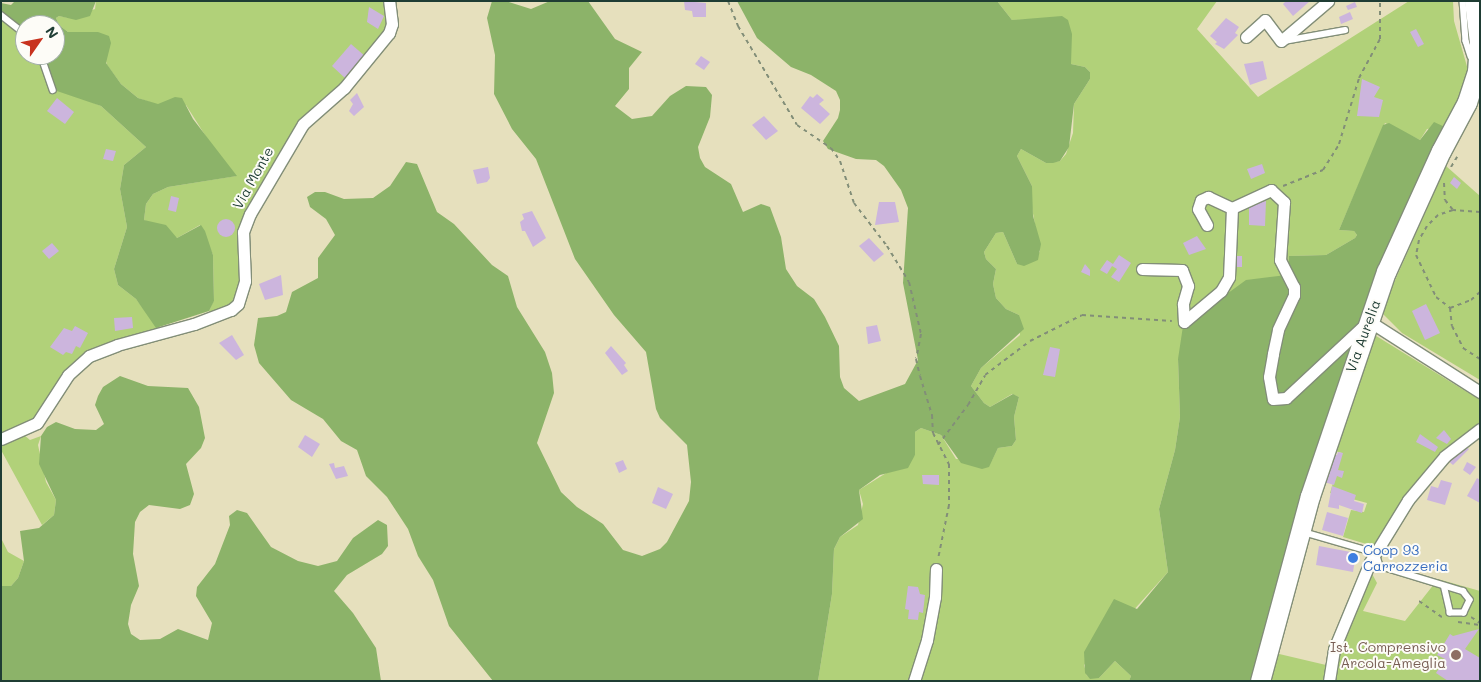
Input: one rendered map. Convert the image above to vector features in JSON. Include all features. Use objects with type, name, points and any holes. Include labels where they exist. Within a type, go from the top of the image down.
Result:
[{"type":"main road","name":"Via Aurelia","points":[[1260,681],[1301,531],[1338,408],[1369,320],[1406,225],[1467,102],[1477,72],[1473,4]]},
{"type":"street","name":"Via Monte","points":[[1,439],[37,423],[68,375],[89,356],[117,344],[194,324],[231,310],[238,304],[245,281],[243,232],[250,214],[303,124],[344,88],[389,33],[392,24],[389,1]]},
{"type":"street","points":[[1246,37],[1265,20],[1281,41],[1328,1]]},
{"type":"street","points":[[1207,225],[1198,209],[1201,200],[1208,197],[1232,208],[1271,190],[1284,202],[1280,260],[1294,287],[1294,295],[1278,330],[1272,354],[1269,377],[1274,400],[1286,398],[1369,320],[1480,392]]},
{"type":"street","points":[[1184,322],[1221,291],[1229,277],[1232,208]]},
{"type":"street","points":[[1142,269],[1182,270],[1188,286],[1183,304],[1184,322]]},
{"type":"street","points":[[1329,681],[1334,649],[1376,553],[1408,500],[1445,456],[1480,429]]},
{"type":"street","points":[[914,681],[927,640],[935,597],[936,569]]},
{"type":"lane","points":[[1,14],[15,26]]},
{"type":"lane","points":[[1281,41],[1291,42],[1346,30]]},
{"type":"lane","points":[[44,65],[53,90]]},
{"type":"lane","points":[[1301,531],[1376,553],[1380,566],[1444,587],[1463,591],[1470,600],[1464,613],[1450,613],[1444,587]]},
{"type":"path","points":[[728,1],[738,26],[797,124],[831,148],[840,161],[854,202],[887,246],[909,282],[921,334],[916,359],[938,445],[949,464],[949,505],[936,569]]},
{"type":"path","points":[[1271,190],[1323,170],[1339,144],[1359,78],[1380,39],[1380,1]]},
{"type":"path","points":[[1448,172],[1457,157]]},
{"type":"path","points":[[1444,180],[1445,200],[1453,210]]},
{"type":"path","points":[[1480,212],[1453,210],[1438,215],[1426,226],[1419,240],[1416,255],[1436,297],[1450,308],[1452,326],[1463,348],[1480,359]]},
{"type":"path","points":[[1450,308],[1471,300],[1480,292]]},
{"type":"path","points":[[938,445],[968,406],[985,375],[1030,341],[1082,315],[1184,322]]},
{"type":"path","points":[[1464,613],[1480,623]]},
{"type":"green space","points":[[15,1],[96,1],[90,16],[76,20],[65,17],[65,15],[15,15],[15,25],[1,13],[1,3],[11,5]]},
{"type":"green space","points":[[96,1],[388,1],[391,24],[342,85],[300,122],[250,213],[241,298],[212,317],[209,311],[214,300],[213,255],[200,225],[177,238],[144,220],[146,204],[153,194],[168,187],[236,176],[217,154],[186,105],[155,104],[138,98],[121,84],[107,65],[98,32],[68,32],[65,30],[65,17],[69,18],[95,9]]},
{"type":"green space","points":[[492,1],[506,1],[531,9],[550,1],[588,1],[615,39],[642,52],[629,68],[629,89],[615,106],[632,119],[652,116],[670,96],[686,86],[706,87],[712,95],[710,117],[698,147],[700,158],[705,167],[731,184],[743,212],[761,204],[770,207],[781,237],[786,269],[797,286],[814,299],[825,317],[839,346],[840,377],[844,388],[859,401],[905,384],[918,360],[903,283],[908,208],[901,190],[884,166],[876,160],[856,159],[828,149],[823,141],[838,118],[840,110],[840,100],[836,91],[811,75],[791,67],[757,38],[737,1],[997,1],[1012,20],[1062,16],[1068,20],[1072,34],[1071,64],[1085,67],[1090,72],[1090,79],[1074,104],[1069,147],[1060,161],[1053,163],[1046,163],[1021,149],[1017,156],[1032,186],[1033,216],[1041,244],[1038,260],[1024,266],[1017,264],[1003,232],[996,233],[984,252],[986,259],[996,269],[993,284],[996,298],[1006,309],[1019,315],[1024,329],[981,368],[971,386],[984,403],[990,407],[1013,394],[1019,397],[1014,417],[1016,440],[1012,446],[998,448],[989,467],[982,469],[961,463],[941,435],[921,428],[915,432],[915,455],[908,468],[880,475],[859,490],[863,519],[840,537],[834,549],[832,594],[818,681],[493,681],[449,626],[433,580],[418,556],[408,529],[387,497],[366,476],[357,450],[341,441],[323,419],[291,400],[259,363],[254,345],[258,318],[277,316],[286,312],[292,292],[318,278],[318,258],[335,235],[326,219],[310,207],[307,197],[315,192],[325,192],[344,199],[373,198],[390,186],[406,162],[417,164],[437,212],[454,224],[492,265],[508,276],[517,307],[545,352],[552,373],[554,393],[537,443],[561,492],[577,507],[603,524],[623,550],[642,556],[660,549],[667,542],[689,501],[691,482],[687,445],[660,418],[656,409],[646,352],[614,315],[575,259],[536,159],[512,129],[494,94],[495,55],[487,18]]},
{"type":"green space","points":[[997,1],[1217,1],[1197,29],[1258,97],[1409,1],[1453,1],[1454,21],[1468,70],[1456,113],[1445,127],[1427,129],[1420,140],[1385,123],[1339,230],[1354,231],[1357,235],[1355,238],[1326,255],[1289,256],[1287,275],[1178,359],[1180,417],[1175,450],[1159,509],[1168,572],[1084,665],[1087,676],[1099,678],[1115,661],[1131,676],[1129,681],[818,681],[832,594],[834,549],[840,537],[858,525],[863,504],[859,490],[915,455],[915,432],[921,428],[941,435],[956,459],[992,460],[998,448],[1012,446],[1016,440],[1014,417],[1019,397],[1012,394],[990,407],[984,403],[971,386],[981,368],[1020,335],[1019,315],[1006,309],[996,298],[993,284],[996,269],[986,259],[984,252],[996,233],[1003,232],[1017,264],[1040,252],[1032,208],[1032,186],[1017,156],[1021,149],[1046,163],[1060,161],[1066,154],[1073,133],[1074,104],[1090,79],[1090,72],[1085,67],[1071,64],[1071,56],[1048,19],[1012,20]]},
{"type":"green space","points":[[1,13],[15,25],[15,65],[51,65],[79,97],[101,106],[146,147],[124,165],[120,189],[127,227],[114,269],[118,285],[136,299],[163,334],[89,356],[41,419],[1,439]]},
{"type":"green space","points":[[65,30],[68,32],[98,32],[109,36],[111,43],[106,63],[121,84],[138,98],[158,104],[175,97],[182,98],[193,119],[237,176],[168,187],[153,194],[146,204],[144,220],[166,225],[177,238],[201,225],[205,231],[213,255],[214,301],[209,311],[156,328],[136,299],[118,285],[114,269],[127,227],[120,189],[124,165],[146,147],[101,106],[54,90],[45,65],[65,65]]},
{"type":"green space","points":[[1434,122],[1445,127],[1251,681],[1129,681],[1131,676],[1115,661],[1099,678],[1090,679],[1085,673],[1084,652],[1114,599],[1137,609],[1168,572],[1159,509],[1175,450],[1180,417],[1178,359],[1183,326],[1246,280],[1287,275],[1289,256],[1326,255],[1355,238],[1357,235],[1354,231],[1339,230],[1383,125],[1389,123],[1420,140]]},
{"type":"green space","points":[[1446,166],[1480,196],[1480,380],[1402,333],[1384,315],[1384,305]]},
{"type":"green space","points":[[1373,334],[1480,400],[1480,422],[1451,446],[1396,511],[1373,546],[1343,537],[1351,510],[1364,512],[1367,503],[1330,493],[1342,453],[1331,450]]},
{"type":"green space","points":[[120,376],[148,386],[188,388],[199,407],[205,438],[201,448],[186,464],[194,494],[190,505],[180,509],[149,505],[140,512],[135,522],[133,554],[139,586],[131,605],[128,624],[131,634],[140,640],[160,639],[178,629],[208,640],[212,623],[196,596],[197,587],[215,564],[230,525],[229,516],[237,510],[247,513],[271,547],[298,561],[318,566],[337,561],[353,538],[378,520],[387,525],[388,546],[382,554],[347,575],[334,591],[353,613],[376,648],[381,681],[1,681],[1,586],[11,586],[18,578],[24,561],[20,531],[39,528],[54,515],[56,500],[39,464],[41,436],[47,427],[56,422],[75,429],[96,430],[104,424],[95,405],[98,396],[103,387]]},
{"type":"green space","points":[[24,435],[30,440],[41,436],[38,445],[46,482],[56,500],[54,515],[42,525],[1,450],[1,446]]},
{"type":"green space","points":[[1,538],[8,552],[24,561],[18,578],[11,586],[1,586]]},
{"type":"green space","points":[[1370,570],[1377,583],[1363,611],[1405,621],[1438,579],[1480,591],[1480,681],[1334,681],[1336,649]]},
{"type":"green space","points":[[1275,653],[1326,665],[1324,681],[1269,681]]},
{"type":"building","points":[[684,1],[706,3],[706,17],[693,17],[692,11],[685,10]]},
{"type":"building","points":[[1286,1],[1310,1],[1293,16],[1283,4]]},
{"type":"building","points":[[1355,2],[1357,7],[1348,10],[1346,6]]},
{"type":"building","points":[[369,7],[384,16],[378,29],[367,22]]},
{"type":"building","points":[[1350,12],[1353,19],[1341,24],[1339,17]]},
{"type":"building","points":[[1226,18],[1239,27],[1235,33],[1238,35],[1224,49],[1215,44],[1217,42],[1210,36]]},
{"type":"building","points":[[1416,29],[1424,44],[1418,47],[1410,32]]},
{"type":"building","points":[[351,44],[366,57],[346,79],[332,66]]},
{"type":"building","points":[[701,56],[710,62],[704,70],[695,64]]},
{"type":"building","points":[[1263,61],[1267,79],[1250,85],[1244,64]]},
{"type":"building","points":[[1362,79],[1380,87],[1374,97],[1383,100],[1379,117],[1357,116]]},
{"type":"building","points":[[357,93],[364,107],[354,116],[349,111],[353,104],[350,100]]},
{"type":"building","points":[[817,94],[824,100],[819,104],[830,114],[820,124],[801,108],[810,96],[813,98]]},
{"type":"building","points":[[57,98],[74,112],[65,124],[47,111]]},
{"type":"building","points":[[764,116],[778,131],[766,140],[752,125]]},
{"type":"building","points":[[106,149],[116,151],[113,161],[103,159]]},
{"type":"building","points":[[1262,164],[1265,173],[1251,179],[1247,169]]},
{"type":"building","points":[[488,167],[490,178],[487,182],[477,184],[473,170]]},
{"type":"building","points":[[1454,177],[1461,183],[1457,189],[1450,183]]},
{"type":"building","points":[[171,196],[179,198],[176,212],[168,210]]},
{"type":"building","points":[[1266,201],[1265,226],[1249,225],[1249,205]]},
{"type":"building","points":[[879,202],[895,202],[899,222],[875,225]]},
{"type":"building","points":[[532,211],[546,238],[533,247],[525,231],[522,231],[520,222],[524,219],[522,214]]},
{"type":"building","points":[[226,219],[232,222],[235,228],[232,234],[226,237],[220,234],[217,228],[220,222]]},
{"type":"building","points":[[1197,236],[1206,249],[1189,255],[1183,243]]},
{"type":"building","points":[[869,238],[884,254],[874,262],[859,246]]},
{"type":"building","points":[[52,243],[59,251],[49,259],[42,251]]},
{"type":"building","points":[[1119,255],[1131,263],[1119,282],[1111,277],[1117,269],[1112,266],[1107,274],[1100,270],[1107,260],[1113,264]]},
{"type":"building","points":[[1235,256],[1242,256],[1242,267],[1236,267]]},
{"type":"building","points":[[1085,264],[1090,270],[1090,276],[1081,272]]},
{"type":"building","points":[[281,275],[283,295],[265,300],[259,284]]},
{"type":"building","points":[[1426,304],[1440,333],[1425,340],[1412,311]]},
{"type":"building","points":[[132,317],[133,328],[115,331],[114,318]]},
{"type":"building","points":[[877,325],[881,341],[868,344],[866,327]]},
{"type":"building","points":[[75,326],[88,333],[80,348],[76,346],[72,354],[66,352],[63,355],[50,347],[64,328],[72,331]]},
{"type":"building","points":[[232,335],[244,355],[236,360],[219,343]]},
{"type":"building","points":[[611,346],[626,363],[624,365],[628,371],[622,375],[605,353]]},
{"type":"building","points":[[1050,347],[1060,349],[1055,377],[1043,375]]},
{"type":"building","points":[[1444,430],[1451,439],[1447,444],[1436,438]]},
{"type":"building","points":[[1420,434],[1438,447],[1435,452],[1416,442]]},
{"type":"building","points":[[305,435],[320,444],[312,457],[298,447]]},
{"type":"building","points":[[1464,445],[1469,449],[1453,465],[1447,460]]},
{"type":"building","points":[[1338,452],[1343,453],[1338,470],[1344,471],[1342,478],[1337,476],[1334,485],[1324,482],[1331,454],[1337,455]]},
{"type":"building","points":[[623,460],[627,469],[619,473],[615,463]]},
{"type":"building","points":[[1467,462],[1476,467],[1470,475],[1463,470]]},
{"type":"building","points":[[334,463],[335,468],[344,466],[348,476],[336,479],[329,464]]},
{"type":"building","points":[[922,475],[939,475],[939,485],[923,484]]},
{"type":"building","points":[[1477,478],[1480,480],[1480,503],[1467,496]]},
{"type":"building","points":[[1441,480],[1452,483],[1445,505],[1427,500],[1431,486],[1438,488]]},
{"type":"building","points":[[1332,486],[1356,495],[1354,501],[1364,504],[1362,513],[1339,505],[1339,509],[1328,507]]},
{"type":"building","points":[[658,487],[673,494],[666,509],[652,503]]},
{"type":"building","points":[[1327,512],[1348,518],[1343,536],[1322,530]]},
{"type":"building","points":[[1319,546],[1356,553],[1353,572],[1316,565]]},
{"type":"building","points":[[908,586],[918,587],[920,594],[925,595],[923,613],[919,612],[918,620],[908,619],[909,610],[905,609]]},
{"type":"building","name":"Ist. Comprensivo Arcola-Ameglia","points":[[1479,629],[1465,649],[1480,658],[1480,681],[1448,681],[1436,673],[1445,659],[1437,655],[1450,634],[1453,636]]},
{"type":"place","name":"Coop 93 Carrozzeria","points":[[1353,558]]},
{"type":"place","name":"Ist. Comprensivo Arcola-Ameglia","points":[[1456,655]]}]
